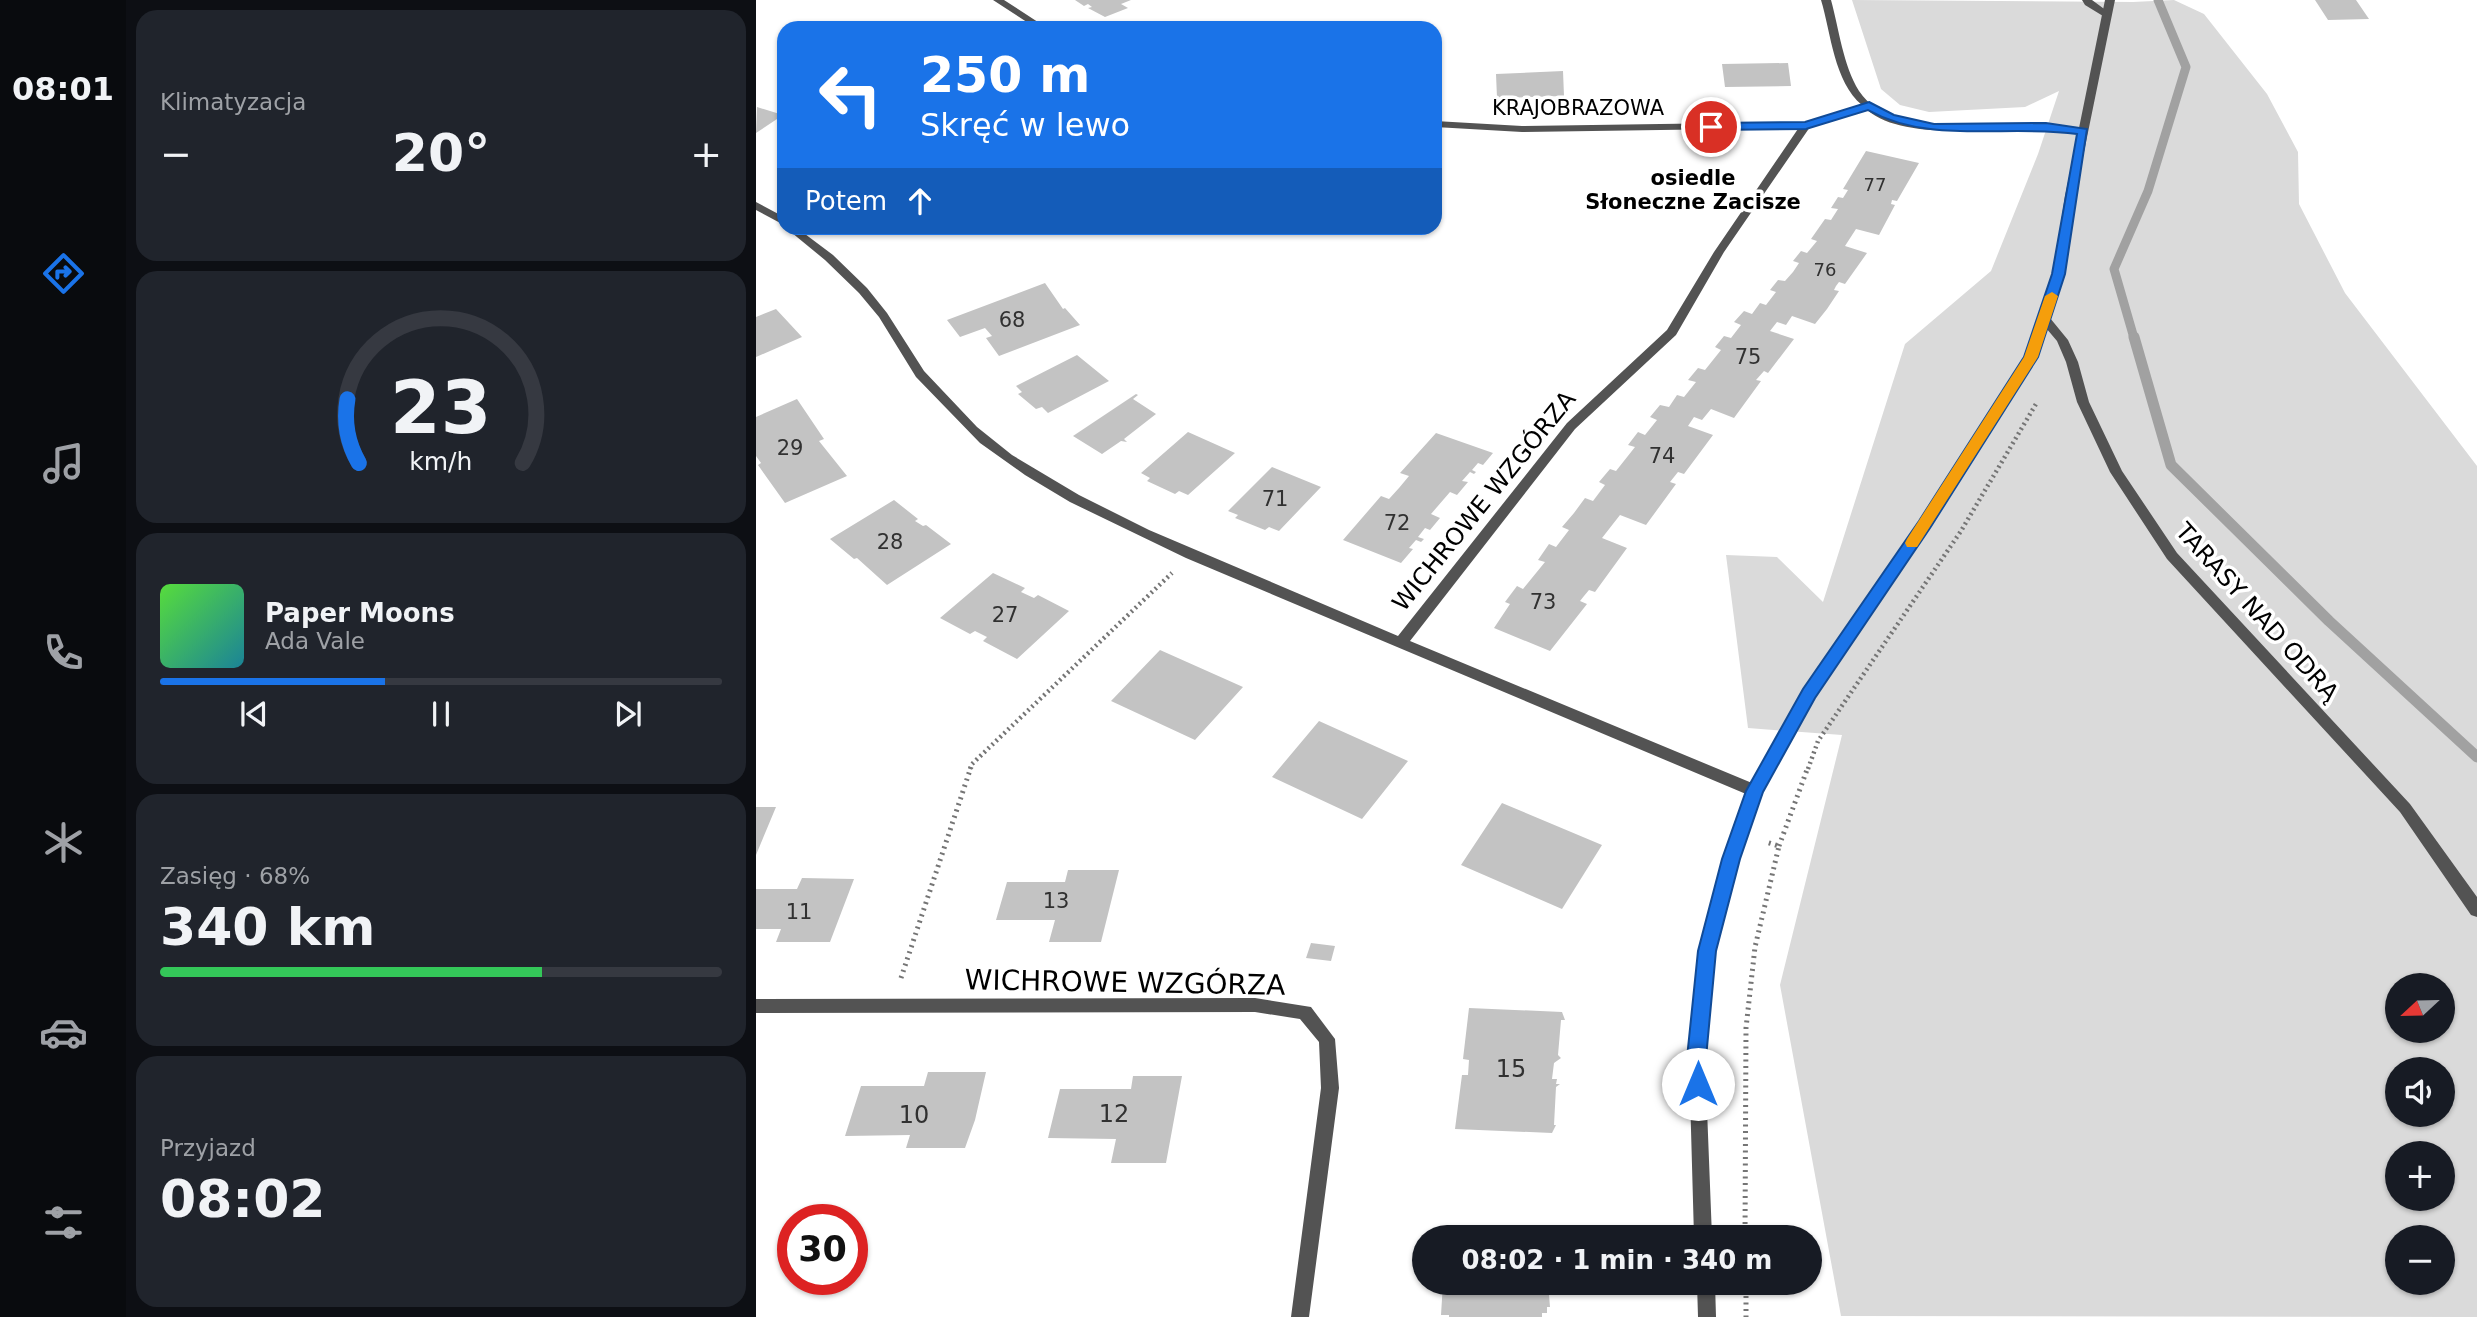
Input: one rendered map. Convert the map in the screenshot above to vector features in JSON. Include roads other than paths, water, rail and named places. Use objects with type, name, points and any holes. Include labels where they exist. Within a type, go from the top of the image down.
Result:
[{"type":"street","points":[[998,0],[1031,21]]},
{"type":"street","points":[[1826,0],[1858,97],[1891,118],[1934,127],[2046,126],[2083,132]]},
{"type":"street","points":[[2087,0],[2106,14]]},
{"type":"street","points":[[1703,1225],[1697,1058],[1707,951],[1739,834],[1755,791],[1809,694],[1925,524],[2031,357],[2059,274],[2083,132],[2110,0]]},
{"type":"street","name":"KRAJOBRAZOWA","points":[[1442,124],[1522,130],[1806,125],[1869,106]]},
{"type":"street","name":"WICHROWE WZGÓRZA","points":[[1401,642],[1571,426],[1672,332],[1719,252],[1806,125]]},
{"type":"street","points":[[756,205],[777,218]]},
{"type":"street","name":"WICHROWE WZGÓRZA","points":[[800,235],[839,264],[883,315],[917,370],[960,415],[1006,457],[1113,520],[1755,791]]},
{"type":"street","name":"TARASY NAD ODRĄ","points":[[2045,319],[2062,340],[2072,362],[2083,402],[2116,472],[2172,556],[2405,808],[2477,910]]},
{"type":"street","name":"WICHROWE WZGÓRZA","points":[[756,1006],[1255,1005],[1305,1012],[1327,1039],[1330,1088],[1300,1317]]},
{"type":"street","points":[[1706,1295],[1707,1317]]},
{"type":"waterway","points":[[2134,338],[2114,269],[2148,191],[2186,67],[2158,0]]},
{"type":"waterway","points":[[2134,337],[2171,465],[2329,621],[2477,757]]},
{"type":"district","name":"osiedle Słoneczne Zacisze","points":[[1693,190]]}]
